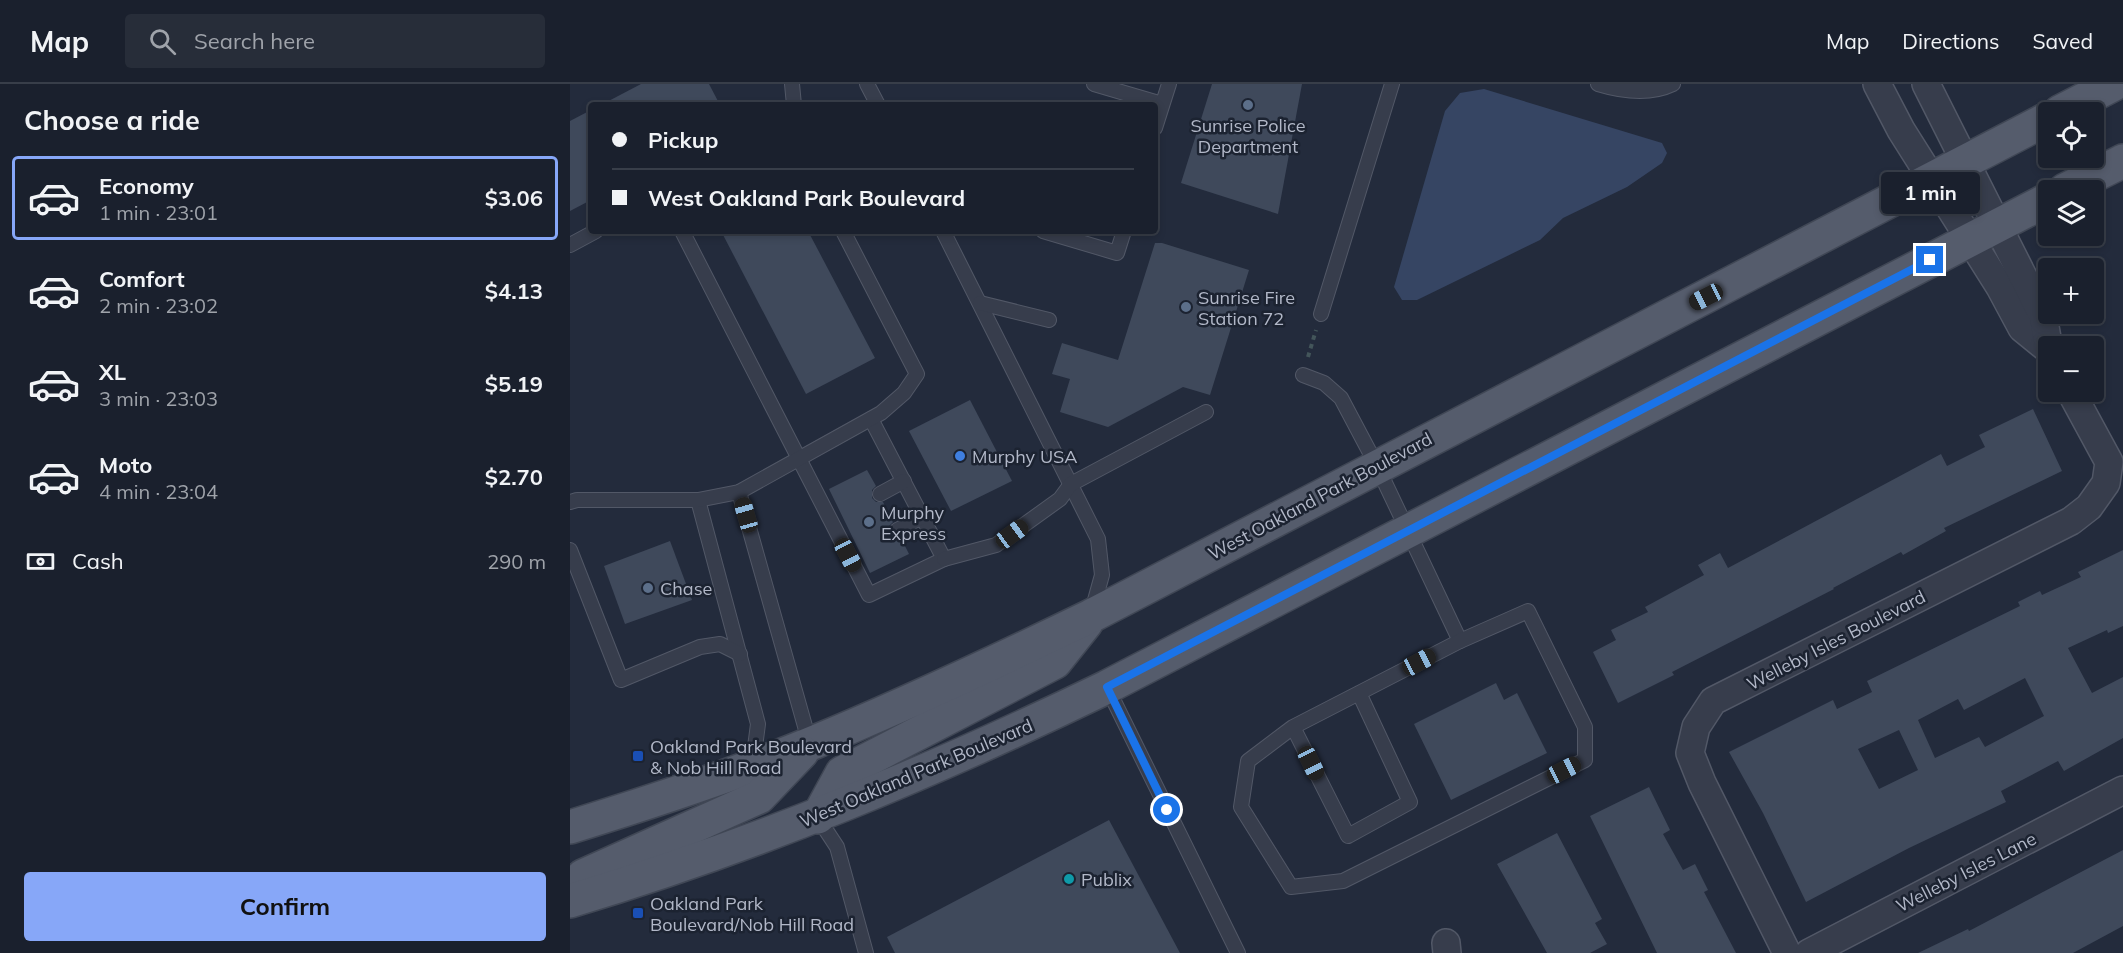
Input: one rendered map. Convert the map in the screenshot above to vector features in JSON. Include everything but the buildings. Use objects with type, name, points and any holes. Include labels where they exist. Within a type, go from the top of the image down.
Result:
[{"type":"main road","points":[[2079,102],[2114,84]]},
{"type":"main road","name":"West Oakland Park Boulevard","points":[[570,827],[739,772],[810,744],[974,672],[1091,616],[2038,124]]},
{"type":"main road","points":[[2085,180],[2123,161]]},
{"type":"main road","name":"West Oakland Park Boulevard","points":[[570,901],[705,858],[818,817],[1012,733],[1107,687],[1406,530],[2038,205]]},
{"type":"main road","points":[[818,817],[842,773],[1055,662],[1091,616]]},
{"type":"main road","points":[[570,894],[584,876],[759,797],[810,744]]},
{"type":"street","points":[[1877,84],[1932,180],[1985,232]]},
{"type":"street","points":[[1926,84],[1967,161],[1985,232],[2022,328],[2038,341]]},
{"type":"street","name":"Welleby Isles Boulevard","points":[[1787,953],[1702,783],[1690,753],[1696,727],[1713,701],[2071,520],[2089,507],[2106,483],[2116,458],[2078,402]]},
{"type":"street","name":"Welleby Isles Lane","points":[[1809,953],[2123,790]]},
{"type":"lane","points":[[792,84],[794,102]]},
{"type":"lane","points":[[867,84],[876,102]]},
{"type":"lane","points":[[1094,84],[1155,102]]},
{"type":"lane","points":[[1158,118],[1168,84]]},
{"type":"lane","points":[[1321,314],[1392,84]]},
{"type":"lane","points":[[1598,84],[1645,91],[1673,84]]},
{"type":"lane","points":[[1158,103],[1162,104]]},
{"type":"lane","points":[[570,245],[591,234]]},
{"type":"lane","points":[[684,234],[800,461],[836,518],[854,552],[869,595],[944,559],[996,545],[1060,499],[1071,484],[1206,412]]},
{"type":"lane","points":[[570,502],[653,498],[698,500],[739,492],[800,461],[881,413],[904,393],[917,374],[845,234]]},
{"type":"lane","points":[[945,234],[1098,539],[1102,575],[1091,616]]},
{"type":"lane","points":[[1053,234],[1117,253],[1123,234]]},
{"type":"lane","points":[[980,303],[1049,320]]},
{"type":"lane","points":[[1303,375],[1324,383],[1341,398],[1377,466],[1460,641]]},
{"type":"lane","points":[[871,419],[944,559]]},
{"type":"lane","points":[[880,494],[904,481]]},
{"type":"lane","points":[[739,492],[810,744]]},
{"type":"lane","points":[[698,500],[758,724],[755,747],[739,772]]},
{"type":"lane","points":[[897,530],[922,517]]},
{"type":"lane","points":[[570,550],[621,680],[700,647],[720,644],[740,654]]},
{"type":"lane","points":[[1528,611],[1585,727],[1585,760],[1343,881],[1291,887],[1241,807],[1248,761],[1293,727],[1460,641],[1528,611]]},
{"type":"lane","points":[[1107,687],[1238,953]]},
{"type":"lane","points":[[1293,727],[1348,836],[1410,802],[1359,693]]},
{"type":"lane","points":[[818,817],[837,847],[866,953]]},
{"type":"path","points":[[1303,375],[1321,314]]},
{"type":"water","points":[[1484,89],[1662,143],[1667,153],[1662,163],[1627,187],[1563,218],[1540,240],[1417,300],[1402,300],[1394,287],[1445,111],[1460,93]]},
{"type":"place","name":"Sunrise Police Department","points":[[1248,105]]},
{"type":"place","name":"Sunrise Fire Station 72","points":[[1186,307]]},
{"type":"place","name":"Murphy USA","points":[[960,456]]},
{"type":"place","name":"Murphy Express","points":[[869,522]]},
{"type":"place","name":"Chase","points":[[648,588]]},
{"type":"place","name":"Oakland Park Boulevard & Nob Hill Road","points":[[638,756]]},
{"type":"place","name":"Publix","points":[[1069,879]]},
{"type":"place","name":"Oakland Park Boulevard/Nob Hill Road","points":[[638,913]]},
{"type":"route","points":[[1167,810],[1107,687],[1930,260]]}]
